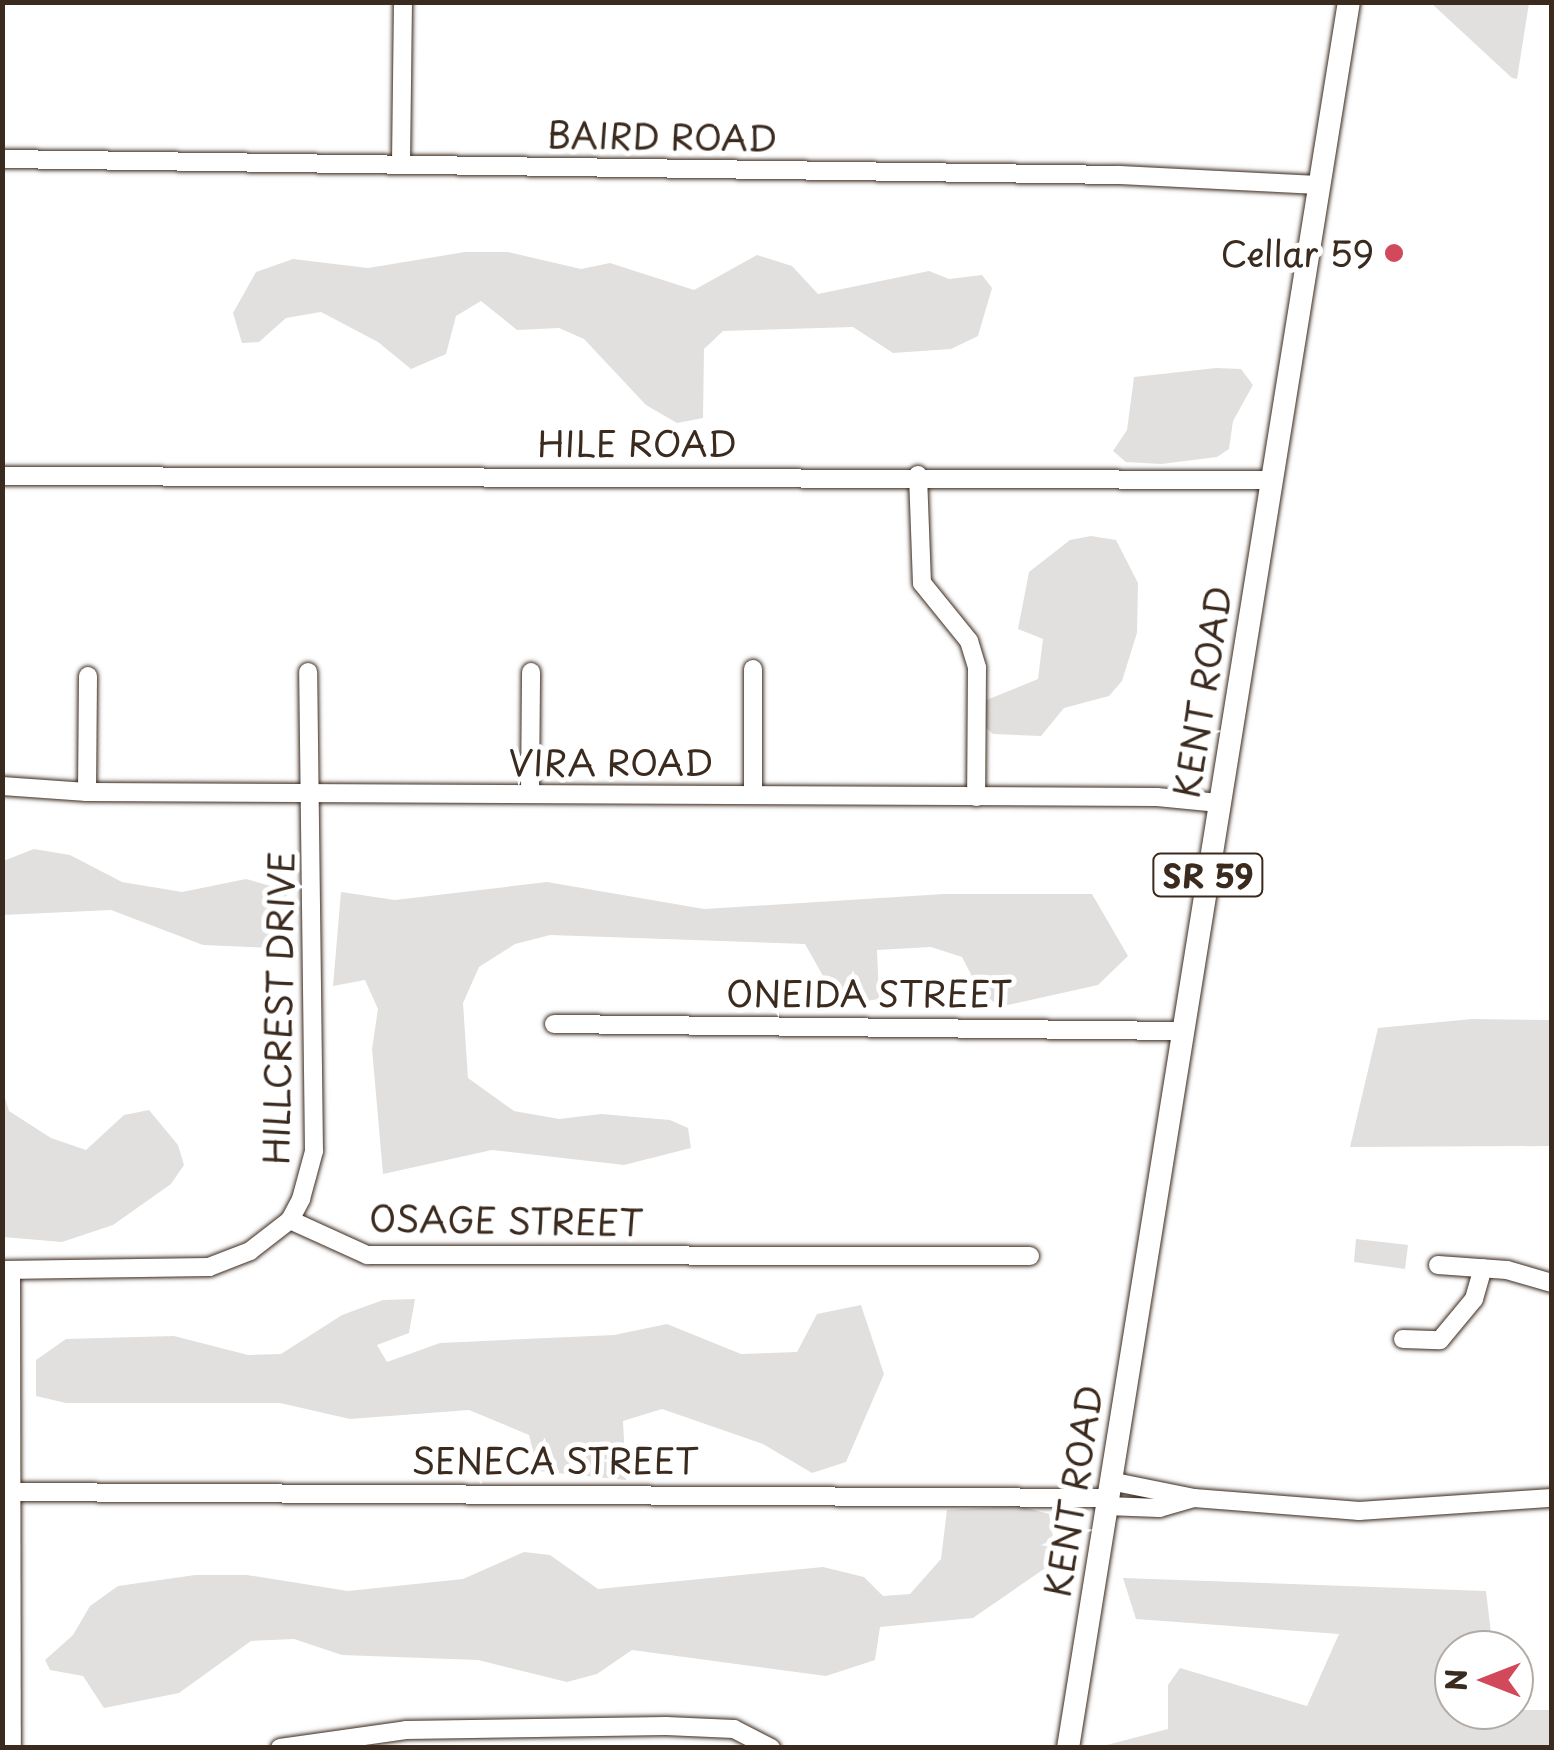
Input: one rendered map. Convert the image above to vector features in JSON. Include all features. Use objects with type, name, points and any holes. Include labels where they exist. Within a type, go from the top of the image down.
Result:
[{"type":"main road","name":"KENT ROAD","points":[[1068,1748],[1350,2]]},
{"type":"street","points":[[401,164],[402,2]]},
{"type":"street","name":"BAIRD ROAD","points":[[2,159],[1118,175],[1319,185]]},
{"type":"street","points":[[918,475],[922,583],[969,641],[977,668],[976,797]]},
{"type":"street","name":"HILE ROAD","points":[[2,476],[918,475],[1271,480]]},
{"type":"street","points":[[753,669],[754,795]]},
{"type":"street","name":"HILLCREST DRIVE","points":[[290,1220],[314,1150],[308,672]]},
{"type":"street","points":[[530,794],[531,672]]},
{"type":"street","points":[[87,792],[88,676]]},
{"type":"street","name":"VIRA ROAD","points":[[2,786],[87,792],[976,797],[1219,803]]},
{"type":"street","name":"ONEIDA STREET","points":[[554,1024],[1182,1032]]},
{"type":"street","points":[[12,1748],[6,1270],[209,1267],[243,1256],[290,1220]]},
{"type":"street","name":"OSAGE STREET","points":[[290,1220],[367,1255],[1030,1256]]},
{"type":"street","points":[[1438,1265],[1483,1268],[1552,1283]]},
{"type":"street","points":[[1403,1340],[1440,1340],[1474,1299],[1483,1268]]},
{"type":"street","name":"SENECA STREET","points":[[7,1492],[1108,1495],[1160,1508],[1194,1498],[1359,1510],[1552,1498]]},
{"type":"street","points":[[280,1748],[406,1738],[722,1727],[771,1748]]},
{"type":"shaded area","points":[[1431,3],[1529,3],[1517,79],[1512,78]]},
{"type":"shaded area","points":[[465,252],[508,252],[581,269],[610,263],[694,290],[757,255],[792,266],[818,294],[929,271],[949,279],[982,275],[992,288],[978,336],[951,349],[893,353],[853,327],[723,331],[704,349],[703,418],[677,423],[646,405],[584,339],[559,328],[517,330],[481,301],[456,316],[446,354],[411,369],[378,342],[321,312],[286,318],[259,342],[242,343],[233,313],[256,272],[293,259],[368,268]]},
{"type":"shaded area","points":[[1241,369],[1253,385],[1233,421],[1229,449],[1217,457],[1161,464],[1126,462],[1113,451],[1127,430],[1134,377]]},
{"type":"shaded area","points":[[1091,536],[1116,540],[1138,583],[1137,633],[1122,681],[1109,696],[1064,708],[1041,736],[993,734],[983,725],[984,701],[1038,679],[1043,639],[1018,629],[1029,572],[1070,540]]},
{"type":"shaded area","points":[[34,849],[70,855],[122,882],[182,892],[246,879],[288,891],[273,948],[203,945],[111,910],[3,915],[3,861]]},
{"type":"shaded area","points":[[547,882],[704,909],[944,894],[1092,894],[1128,956],[1098,985],[999,1007],[978,988],[962,957],[931,947],[877,950],[879,999],[853,1003],[831,990],[805,944],[550,935],[515,944],[479,967],[463,1003],[468,1078],[514,1111],[559,1119],[601,1114],[670,1120],[688,1128],[691,1148],[624,1165],[492,1150],[383,1174],[372,1049],[378,1009],[365,980],[333,986],[341,892],[395,900]]},
{"type":"shaded area","points":[[1472,1019],[1551,1020],[1551,1146],[1350,1147],[1378,1028]]},
{"type":"shaded area","points":[[2,1088],[9,1111],[51,1138],[86,1150],[124,1115],[149,1110],[178,1145],[184,1165],[171,1184],[113,1225],[62,1242],[3,1237]]},
{"type":"shaded area","points":[[1356,1239],[1408,1245],[1405,1269],[1354,1262]]},
{"type":"shaded area","points":[[415,1299],[409,1333],[377,1345],[387,1362],[440,1343],[614,1335],[667,1324],[741,1354],[797,1352],[817,1314],[861,1305],[884,1374],[846,1462],[812,1473],[763,1444],[662,1409],[623,1421],[626,1480],[538,1471],[529,1435],[469,1410],[350,1419],[280,1403],[66,1403],[36,1396],[36,1360],[66,1339],[174,1336],[248,1355],[281,1354],[342,1315],[383,1300]]},
{"type":"shaded area","points":[[1019,1506],[1049,1514],[1057,1560],[973,1618],[880,1627],[875,1660],[826,1676],[632,1650],[597,1674],[567,1682],[478,1660],[342,1655],[294,1639],[251,1641],[179,1693],[104,1708],[83,1676],[50,1670],[45,1660],[73,1635],[90,1606],[118,1586],[195,1575],[247,1575],[348,1591],[463,1579],[524,1552],[550,1555],[598,1589],[823,1567],[864,1577],[883,1596],[910,1594],[941,1559],[947,1510]]},
{"type":"shaded area","points":[[1123,1578],[1486,1591],[1491,1630],[1434,1630],[1434,1730],[1534,1730],[1534,1710],[1551,1710],[1551,1747],[1099,1747],[1168,1729],[1168,1685],[1180,1668],[1307,1706],[1339,1634],[1136,1619]]},
{"type":"place","name":"Cellar 59","points":[[1394,253]]}]
